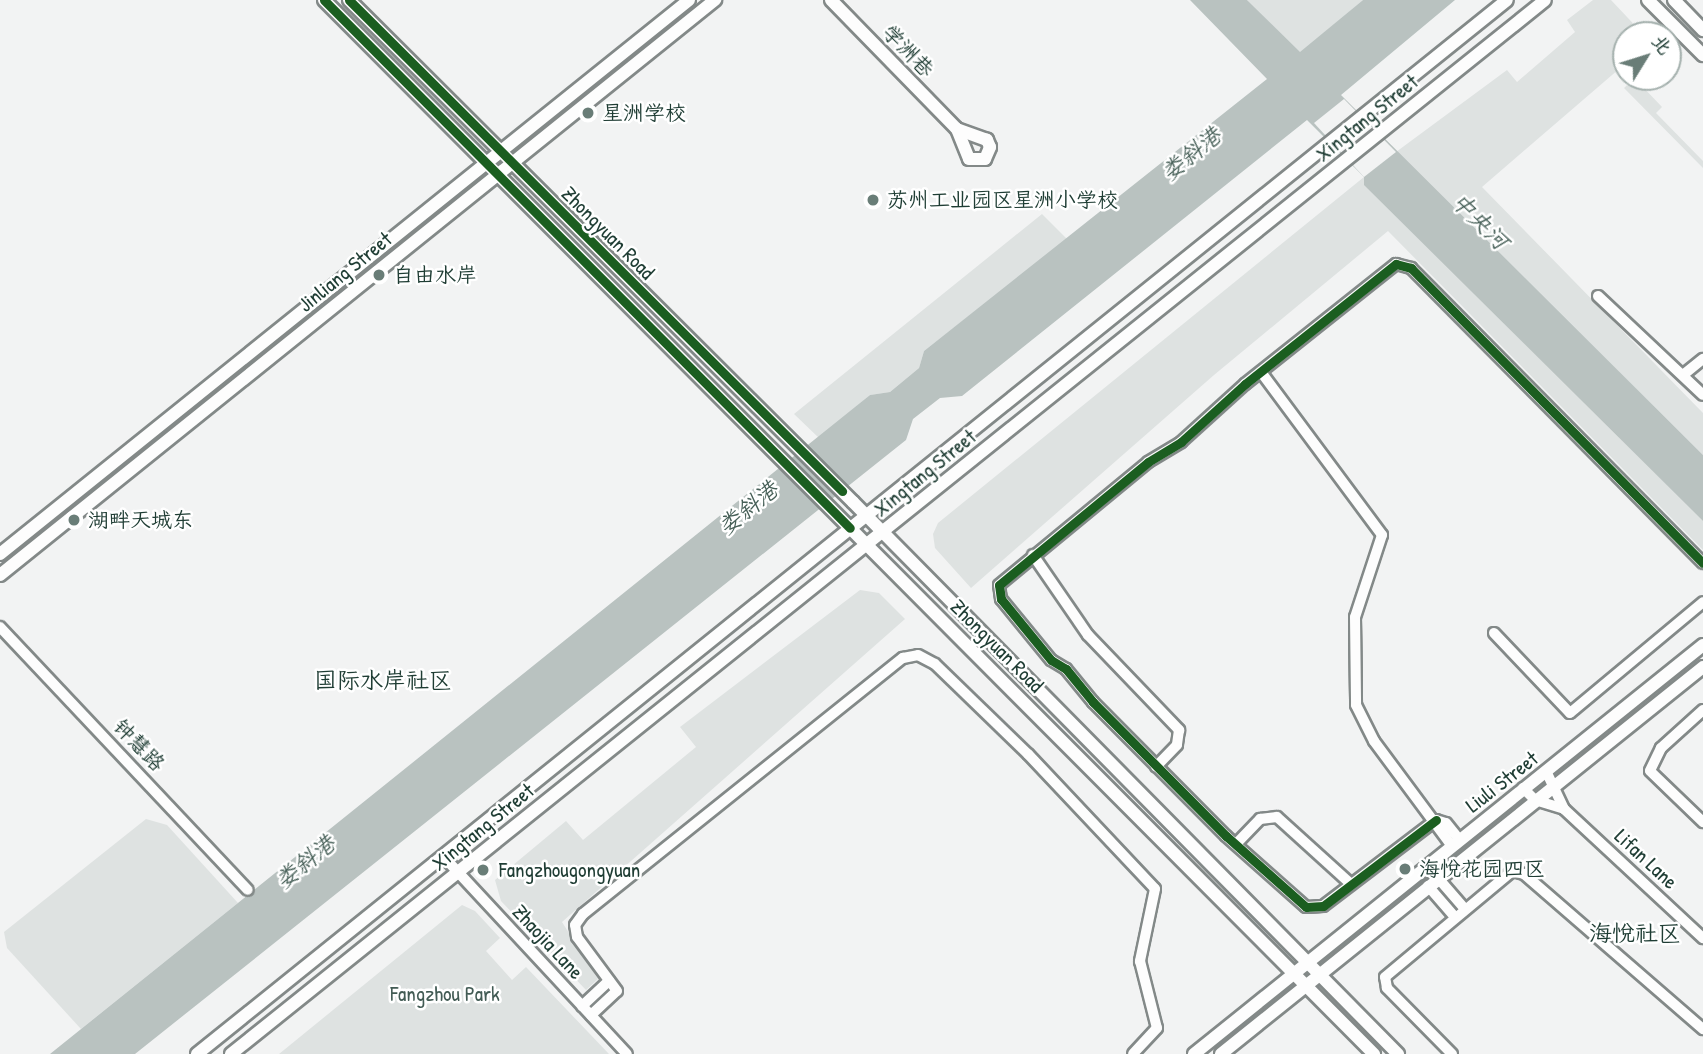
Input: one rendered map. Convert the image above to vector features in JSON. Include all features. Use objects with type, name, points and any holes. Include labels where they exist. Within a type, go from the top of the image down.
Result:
[{"type":"main road","name":"Zhongyuan Road","points":[[324,0],[1374,1054]]},
{"type":"main road","name":"Zhongyuan Road","points":[[349,0],[803,451],[1398,1054]]},
{"type":"main road","name":"Jinliang Street","points":[[0,554],[688,0]]},
{"type":"main road","name":"Jinliang Street","points":[[0,575],[715,0]]},
{"type":"main road","name":"学洲巷","points":[[831,0],[957,129]]},
{"type":"main road","name":"Xingtang Street","points":[[197,1054],[1507,0]]},
{"type":"main road","name":"Xingtang Street","points":[[231,1054],[1545,0]]},
{"type":"main road","points":[[1648,0],[1703,55]]},
{"type":"main road","points":[[1674,0],[1703,30]]},
{"type":"main road","name":"Liuli Street","points":[[1194,1054],[1703,645]]},
{"type":"main road","name":"Liuli Street","points":[[1222,1054],[1703,667]]},
{"type":"street","points":[[1436,820],[1323,906],[1306,907],[1156,766],[1066,669],[1051,660],[1001,599],[1002,580],[1148,462],[1181,442],[1261,372],[1390,268],[1404,264],[1703,563]]},
{"type":"street","points":[[1598,296],[1674,372],[1684,375],[1703,395]]},
{"type":"street","points":[[1684,375],[1703,359]]},
{"type":"street","points":[[1261,372],[1382,535],[1355,617],[1355,697],[1374,741],[1436,820],[1446,823],[1456,843]]},
{"type":"street","points":[[1033,555],[1088,635],[1179,730],[1177,745],[1156,766]]},
{"type":"street","points":[[1494,633],[1570,713],[1703,602]]},
{"type":"street","name":"钟慧路","points":[[0,627],[248,890]]},
{"type":"street","points":[[591,1015],[617,990],[577,937],[575,925],[583,914],[903,658],[918,655],[934,664],[1028,754],[1155,889],[1140,961],[1157,1028],[1133,1054]]},
{"type":"street","points":[[1703,710],[1661,748],[1650,771],[1703,822]]},
{"type":"street","points":[[1546,771],[1556,783],[1564,809]]},
{"type":"street","name":"Lifan Lane","points":[[1523,788],[1535,800],[1564,809],[1703,938]]},
{"type":"street","points":[[1236,844],[1260,819],[1277,817],[1351,884]]},
{"type":"street","name":"Zhaojia Lane","points":[[443,856],[627,1054]]},
{"type":"street","points":[[1452,1054],[1385,982],[1390,969],[1507,874],[1524,874],[1703,1029]]},
{"type":"street","points":[[1433,882],[1464,908]]},
{"type":"street","points":[[1433,882],[1454,916]]},
{"type":"street","points":[[582,1006],[608,981]]},
{"type":"green space","points":[[1247,0],[1363,0],[1300,53]]},
{"type":"green space","points":[[1593,0],[1611,0],[1631,21],[1612,21],[1612,75],[1482,187],[1703,413],[1703,455],[1396,152],[1507,70],[1517,82],[1575,32],[1567,20]]},
{"type":"green space","points":[[1627,91],[1647,91],[1662,107],[1656,113],[1703,161],[1703,168]]},
{"type":"green space","points":[[1364,177],[1365,185],[1703,521],[1703,550],[1388,231],[1214,375],[971,588],[935,548],[933,534],[938,523]]},
{"type":"green space","points":[[1042,214],[1067,239],[924,351],[919,368],[890,392],[870,395],[819,438],[794,414]]},
{"type":"green space","points":[[860,590],[879,593],[905,619],[562,922],[598,979],[586,990],[501,901],[495,880],[566,821],[583,840],[696,747],[680,727]]},
{"type":"green space","points":[[146,819],[167,825],[238,903],[81,1029],[7,948],[4,932]]},
{"type":"green space","name":"Fangzhou Park","points":[[462,905],[475,911],[500,938],[486,951],[512,980],[526,967],[609,1054],[279,1054]]},
{"type":"water","name":"娄斜港","points":[[1190,0],[1247,0],[1300,52],[1363,0],[1455,0],[1341,95],[1703,455],[1703,521],[1364,185],[1364,177],[1307,120],[962,396],[940,398],[913,419],[906,440],[135,1054],[50,1054],[870,395],[890,392],[919,368],[924,351],[1267,79]]},
{"type":"pier","points":[[1344,99],[1396,152],[1364,177],[1314,123]]},
{"type":"cycle path","points":[[324,0],[850,528]]},
{"type":"cycle path","points":[[349,0],[842,491]]},
{"type":"cycle path","points":[[1436,820],[1323,906],[1306,907],[1226,836],[1093,702],[1066,669],[1051,660],[1001,599],[999,585],[1148,462],[1181,442],[1245,384],[1396,264],[1411,268],[1703,563]]},
{"type":"place","name":"星洲学校","points":[[588,113]]},
{"type":"place","name":"苏州工业园区星洲小学校","points":[[873,200]]},
{"type":"place","name":"自由水岸","points":[[379,275]]},
{"type":"place","name":"湖畔天城东","points":[[74,520]]},
{"type":"place","name":"海悦花园四区","points":[[1405,869]]},
{"type":"place","name":"Fangzhougongyuan","points":[[483,870]]},
{"type":"district","name":"国际水岸社区","points":[[383,680]]},
{"type":"district","name":"海悦社区","points":[[1635,933]]},
{"type":"water label","name":"中央河","points":[[1480,221]]}]
